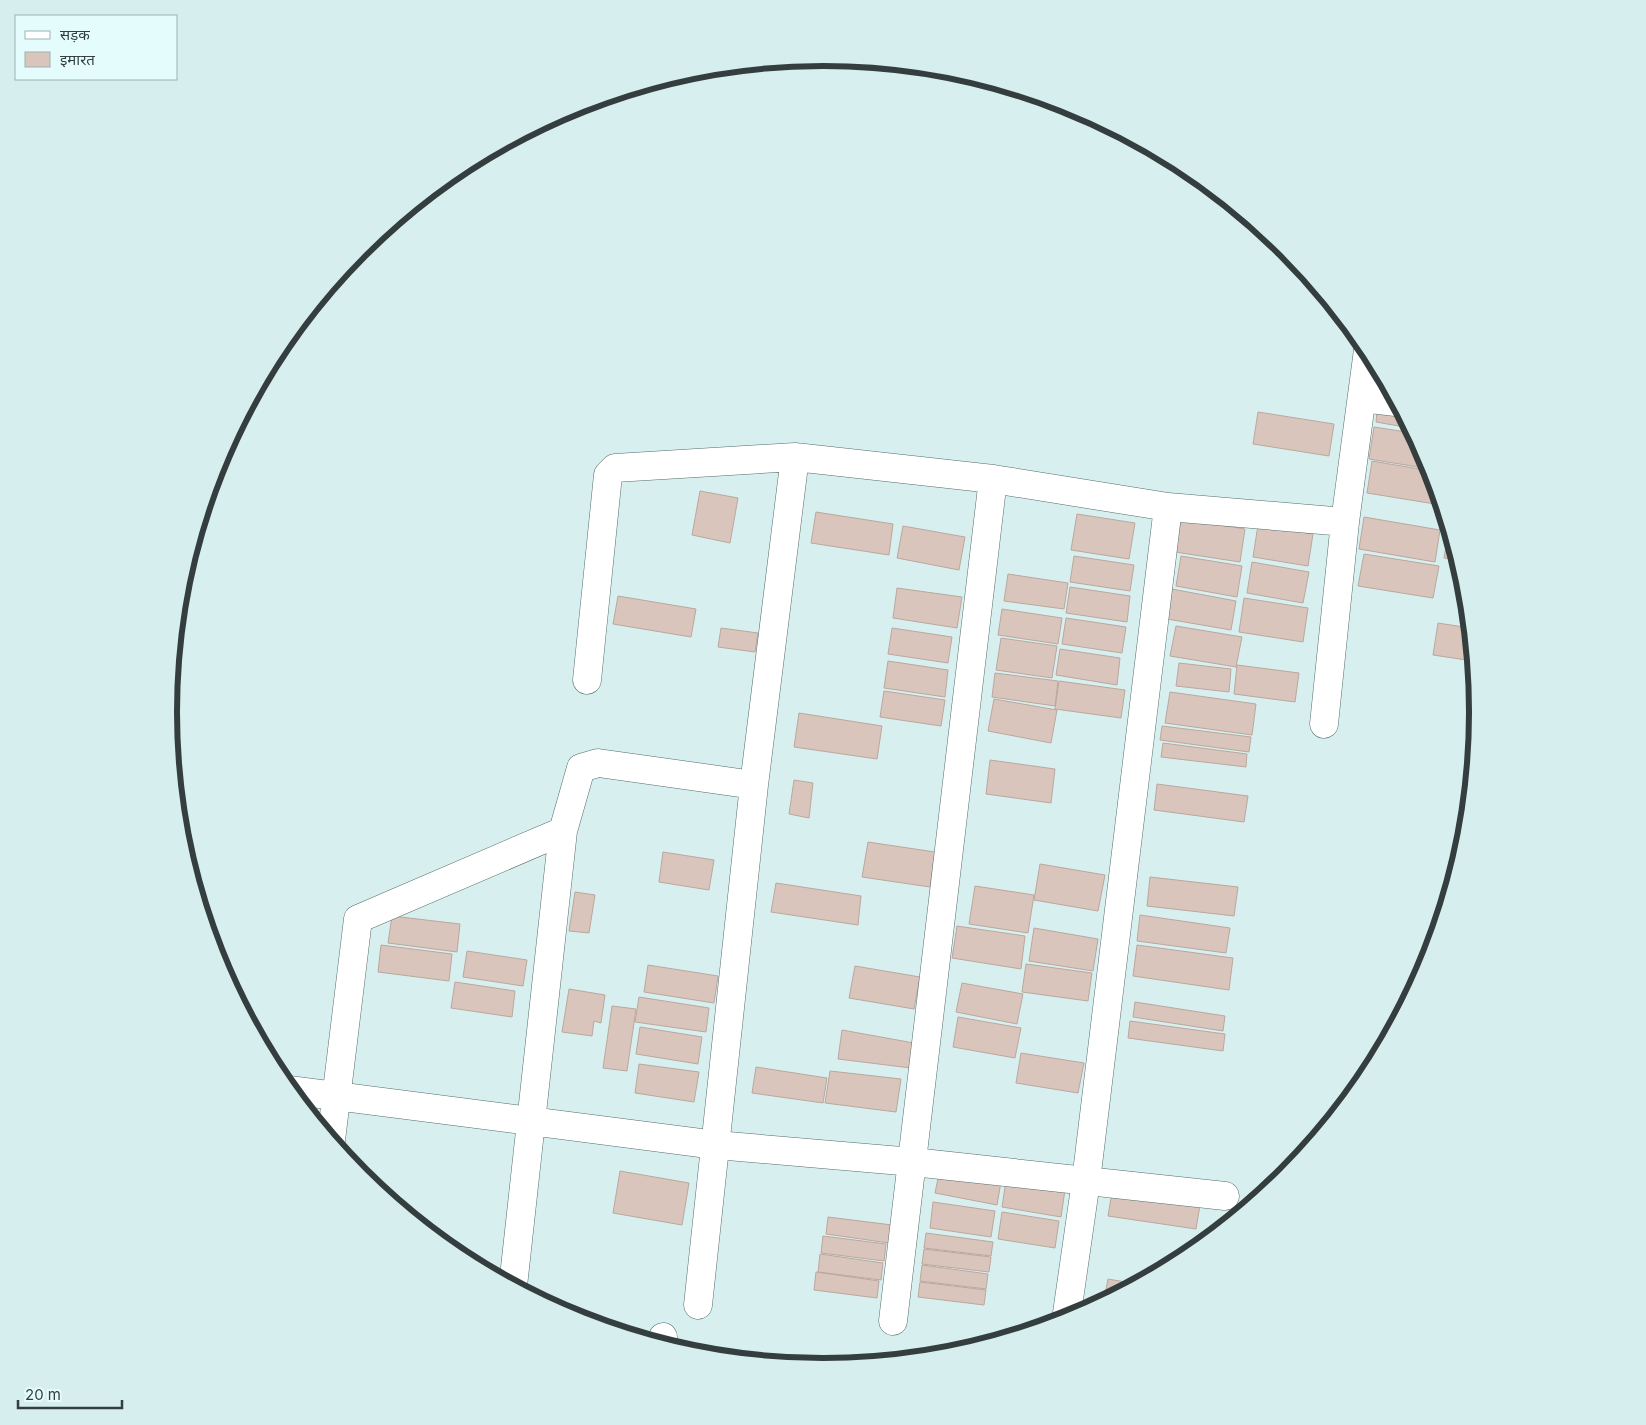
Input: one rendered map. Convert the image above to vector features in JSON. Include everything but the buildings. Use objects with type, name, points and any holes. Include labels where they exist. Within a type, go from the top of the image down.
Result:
[{"type":"street","points":[[1324,724],[1344,522],[1366,363]]},
{"type":"street","points":[[1362,398],[1389,401]]},
{"type":"street","points":[[587,680],[608,476],[616,468],[795,457],[993,479],[1168,508],[1344,522]]},
{"type":"street","points":[[698,1305],[754,785],[795,457]]},
{"type":"street","points":[[893,1321],[993,479]]},
{"type":"street","points":[[1067,1311],[1086,1181],[1168,508]]},
{"type":"street","points":[[514,1279],[563,831],[581,768],[598,763],[754,785]]},
{"type":"street","points":[[332,1133],[358,919],[563,831]]},
{"type":"street","points":[[300,1091],[716,1145],[913,1162],[1225,1196]]}]
